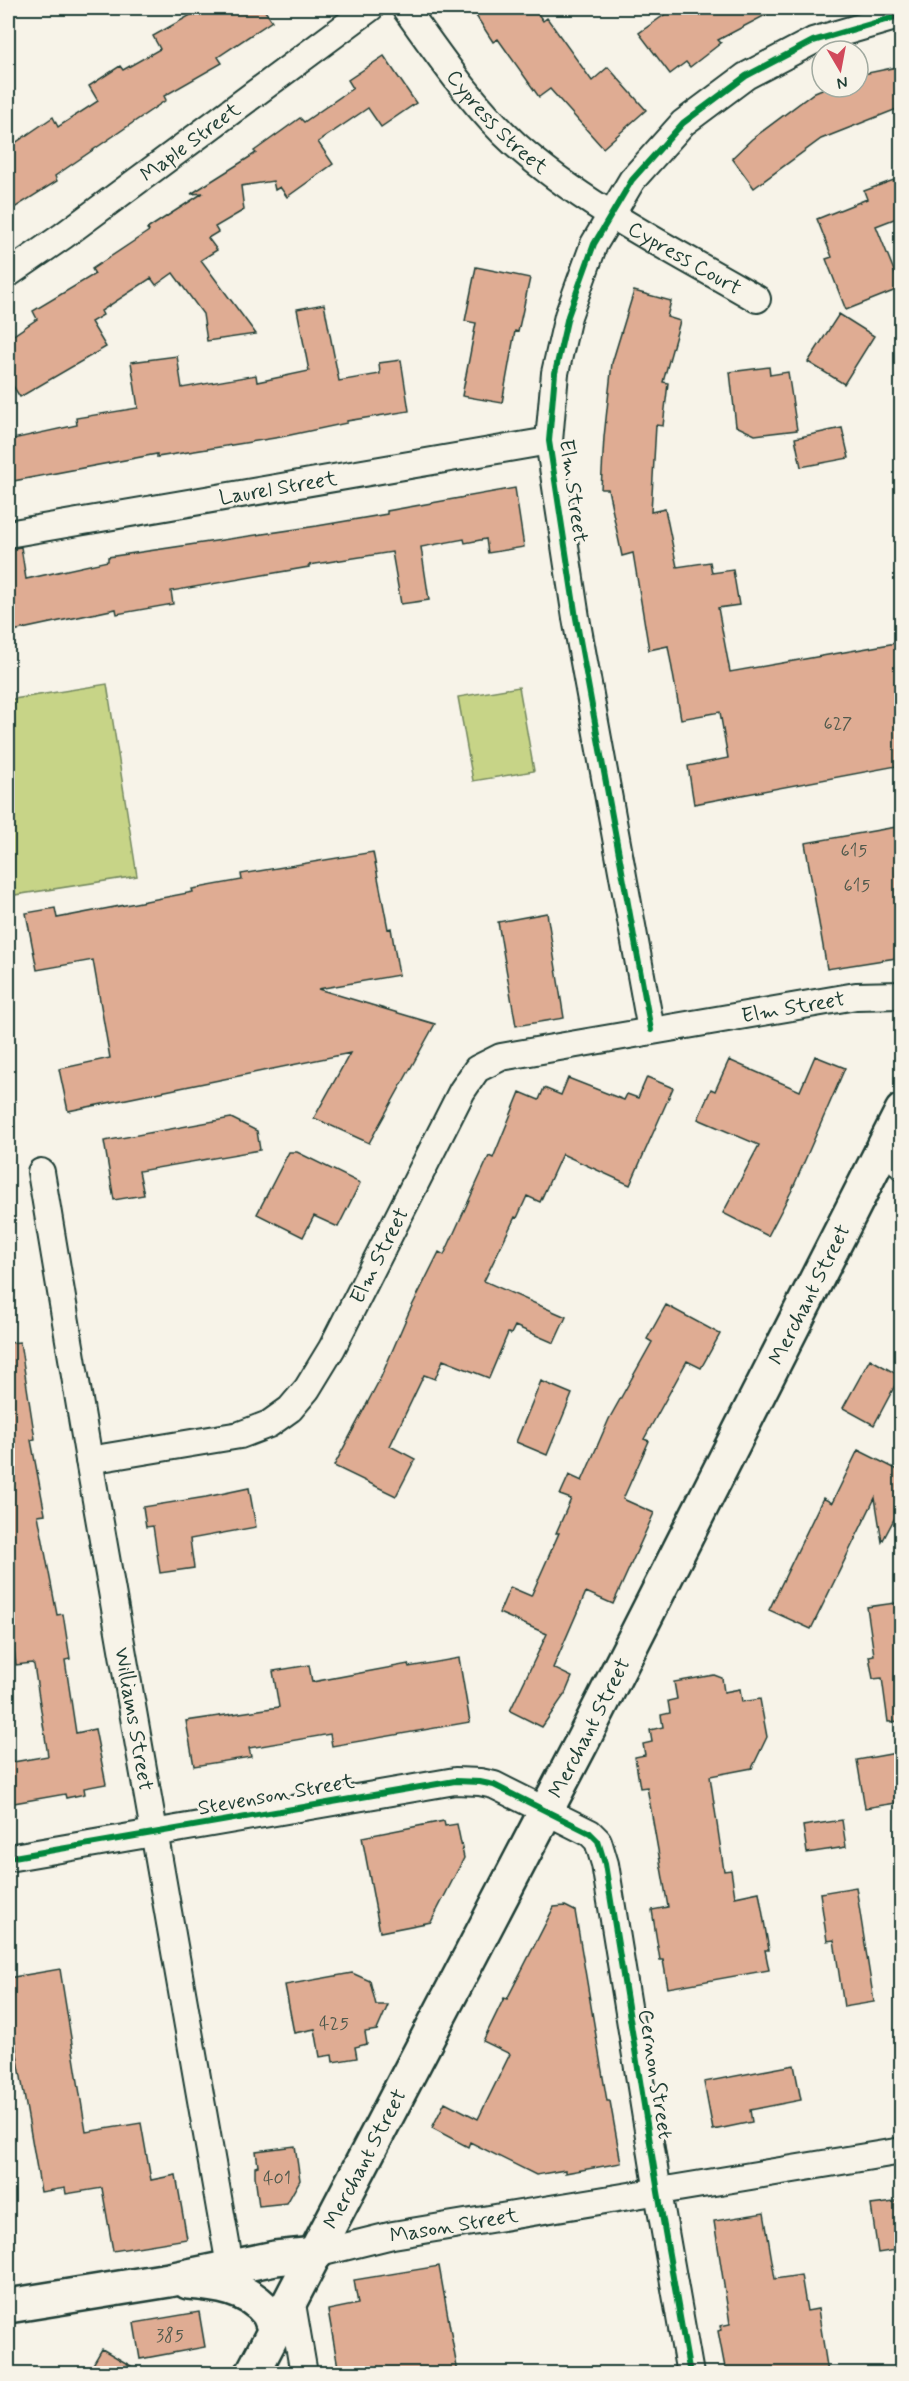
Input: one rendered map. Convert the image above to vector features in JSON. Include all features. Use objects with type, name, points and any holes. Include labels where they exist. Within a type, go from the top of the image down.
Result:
[{"type":"main road","name":"Merchant Street","points":[[252,2373],[897,1138]]},
{"type":"main road","name":"Mason Street","points":[[8,2306],[82,2292],[169,2280],[230,2266],[316,2254]]},
{"type":"main road","points":[[169,2280],[225,2285],[255,2301],[268,2313],[275,2330]]},
{"type":"street","name":"Maple Street","points":[[8,274],[63,236],[370,8]]},
{"type":"street","name":"Cypress Street","points":[[405,8],[462,87],[514,143],[558,180],[612,214]]},
{"type":"street","name":"Elm Street","points":[[651,1030],[576,618],[549,441],[555,374],[568,316],[594,244],[632,180],[683,123],[746,76],[813,41],[902,15]]},
{"type":"street","name":"Cypress Court","points":[[612,214],[757,299]]},
{"type":"street","name":"Laurel Street","points":[[8,534],[549,441]]},
{"type":"street","name":"Elm Street","points":[[89,1460],[240,1435],[269,1424],[290,1409],[307,1389],[332,1348],[462,1091],[477,1069],[501,1057],[651,1030],[856,996],[902,995]]},
{"type":"street","name":"Williams Street","points":[[41,1172],[230,2266]]},
{"type":"street","name":"Stevenson Street","points":[[8,1858],[455,1781],[494,1785],[546,1810]]},
{"type":"street","name":"Cernon Street","points":[[546,1810],[590,1833],[598,1841],[603,1856],[690,2373]]},
{"type":"street","name":"Mason Street","points":[[316,2254],[393,2235],[902,2151]]},
{"type":"street","points":[[291,2298],[304,2373]]},
{"type":"green space","points":[[107,684],[137,876],[8,896],[8,700]]},
{"type":"green space","points":[[519,687],[534,771],[473,781],[458,697]]},
{"type":"building","points":[[203,8],[263,8],[272,21],[218,57],[222,63],[164,96],[166,100],[55,176],[57,181],[8,212],[8,148],[53,117],[58,127],[98,101],[89,86],[120,66],[123,70],[160,49],[153,36]]},
{"type":"building","points":[[471,8],[534,8],[543,21],[547,18],[592,81],[608,67],[646,110],[603,148],[550,89],[539,97],[498,39],[493,42]]},
{"type":"building","points":[[674,8],[779,8],[718,40],[721,43],[690,67],[686,62],[670,74],[639,33]]},
{"type":"building","points":[[384,56],[416,103],[381,127],[368,108],[318,142],[333,164],[287,197],[280,187],[275,190],[273,181],[241,186],[244,210],[215,227],[218,232],[208,238],[217,250],[201,260],[256,334],[207,341],[203,314],[173,273],[156,285],[151,278],[101,311],[103,315],[91,322],[106,347],[20,397],[8,378],[8,339],[37,319],[33,311],[95,274],[92,269],[149,231],[147,229],[203,193],[191,194],[256,153],[254,151],[300,118],[304,122],[353,88],[348,80]]},
{"type":"building","points":[[902,66],[902,107],[821,139],[754,188],[732,158],[752,139],[810,96],[810,99],[870,99],[870,73]]},
{"type":"building","points":[[902,177],[902,216],[876,226],[901,288],[846,310],[826,259],[832,257],[817,219],[867,199],[864,191]]},
{"type":"building","points":[[476,267],[530,278],[518,332],[515,331],[502,403],[462,396],[476,323],[465,321]]},
{"type":"building","points":[[634,291],[671,301],[667,317],[680,321],[663,382],[668,383],[663,426],[656,425],[651,512],[665,509],[677,567],[710,562],[712,573],[733,570],[739,605],[718,608],[730,672],[902,642],[902,765],[694,804],[688,766],[728,758],[720,712],[681,719],[668,646],[649,650],[633,553],[622,556],[608,489],[601,489],[612,363]]},
{"type":"building","points":[[324,304],[339,381],[380,374],[379,363],[401,360],[409,411],[347,421],[347,423],[281,437],[157,457],[157,454],[8,482],[8,440],[77,425],[76,418],[138,408],[131,362],[177,356],[182,388],[256,375],[257,382],[309,371],[297,309]]},
{"type":"building","points":[[839,314],[874,336],[844,384],[808,362]]},
{"type":"building","points":[[769,367],[770,375],[788,372],[797,430],[755,435],[736,426],[730,372]]},
{"type":"building","points":[[842,428],[849,458],[801,467],[795,438]]},
{"type":"building","points":[[515,488],[524,547],[488,553],[486,539],[465,543],[464,539],[421,547],[429,600],[401,604],[392,552],[171,591],[173,604],[117,614],[116,609],[8,632],[8,549],[21,547],[26,579],[108,561],[108,557],[317,526]]},
{"type":"building","points":[[902,826],[902,957],[827,969],[805,843]]},
{"type":"building","points":[[373,852],[388,929],[391,928],[399,975],[318,989],[435,1024],[369,1143],[314,1118],[350,1053],[68,1111],[59,1069],[110,1058],[93,960],[37,970],[26,913],[55,908],[57,918],[193,892],[192,889],[242,880],[241,874]]},
{"type":"building","points":[[547,913],[564,1018],[516,1026],[498,922]]},
{"type":"building","points":[[815,1056],[845,1068],[792,1190],[768,1236],[723,1213],[759,1145],[698,1119],[711,1089],[715,1091],[729,1060],[800,1091]]},
{"type":"building","points":[[647,1077],[673,1088],[630,1185],[562,1154],[540,1202],[527,1196],[484,1281],[566,1317],[554,1343],[515,1326],[511,1334],[508,1333],[489,1378],[443,1360],[435,1379],[424,1375],[390,1446],[415,1459],[396,1496],[334,1466],[381,1377],[409,1312],[439,1252],[444,1255],[489,1156],[493,1158],[520,1092],[539,1100],[544,1088],[561,1095],[568,1078],[624,1100],[627,1094],[638,1098]]},
{"type":"building","points":[[231,1118],[257,1131],[260,1150],[139,1171],[144,1195],[114,1200],[104,1141]]},
{"type":"building","points":[[289,1152],[297,1152],[360,1183],[338,1227],[314,1216],[303,1237],[257,1214]]},
{"type":"building","points":[[666,1305],[720,1334],[701,1368],[687,1361],[644,1439],[649,1441],[623,1499],[654,1513],[613,1604],[586,1592],[553,1668],[572,1677],[565,1694],[542,1727],[510,1711],[547,1634],[499,1613],[510,1587],[531,1596],[559,1533],[556,1533],[571,1499],[560,1495],[569,1475],[582,1481],[609,1419],[652,1342],[647,1339]]},
{"type":"building","points":[[20,1342],[35,1439],[31,1440],[45,1514],[38,1515],[57,1615],[63,1614],[70,1659],[65,1660],[76,1733],[95,1729],[106,1784],[84,1788],[85,1794],[66,1798],[65,1794],[8,1804],[8,1763],[48,1756],[34,1665],[32,1663],[16,1665],[8,1601],[8,1343]]},
{"type":"building","points":[[870,1359],[900,1376],[874,1425],[843,1408]]},
{"type":"building","points":[[541,1381],[572,1394],[547,1455],[516,1442]]},
{"type":"building","points":[[858,1450],[902,1472],[902,1504],[882,1542],[875,1498],[811,1629],[769,1610],[823,1498],[832,1503]]},
{"type":"building","points":[[249,1488],[256,1527],[190,1539],[194,1568],[160,1573],[153,1526],[146,1527],[143,1507]]},
{"type":"building","points":[[902,1602],[902,1721],[888,1722],[882,1678],[873,1679],[869,1656],[874,1655],[867,1607]]},
{"type":"building","points":[[459,1658],[470,1722],[332,1746],[330,1734],[249,1748],[251,1757],[194,1766],[186,1721],[279,1707],[273,1671],[309,1665],[312,1682],[408,1664],[409,1667]]},
{"type":"building","points":[[714,1675],[722,1678],[724,1692],[740,1689],[742,1702],[760,1699],[767,1737],[752,1768],[710,1776],[724,1871],[731,1870],[735,1897],[759,1892],[769,1950],[765,1950],[769,1970],[668,1988],[663,1960],[660,1960],[652,1910],[668,1907],[647,1787],[640,1788],[635,1757],[645,1755],[643,1744],[652,1742],[650,1730],[663,1727],[661,1715],[670,1713],[668,1701],[677,1699],[674,1682]]},
{"type":"building","points":[[902,1752],[902,1802],[865,1808],[857,1760]]},
{"type":"building","points":[[842,1820],[846,1847],[807,1853],[803,1826]]},
{"type":"building","points":[[444,1821],[445,1826],[457,1824],[464,1858],[431,1922],[380,1932],[362,1837]]},
{"type":"building","points":[[856,1887],[874,2002],[844,2007],[834,1940],[827,1941],[820,1893]]},
{"type":"building","points":[[565,1906],[575,1911],[607,2101],[610,2101],[621,2163],[565,2173],[565,2170],[536,2175],[470,2142],[468,2147],[432,2128],[445,2102],[478,2119],[510,2054],[483,2041],[554,1907]]},
{"type":"building","points":[[60,1969],[86,2132],[141,2123],[151,2180],[176,2175],[187,2239],[113,2251],[102,2188],[66,2194],[65,2188],[41,2192],[8,2002],[8,1978]]},
{"type":"building","points":[[352,1973],[370,1981],[376,2005],[388,2005],[377,2030],[365,2032],[367,2044],[355,2047],[357,2058],[333,2062],[332,2055],[320,2057],[315,2029],[294,2033],[285,1985]]},
{"type":"building","points":[[794,2065],[801,2100],[750,2110],[752,2122],[713,2130],[704,2082]]},
{"type":"building","points":[[295,2146],[300,2180],[287,2203],[259,2206],[255,2176],[255,2167],[258,2166],[256,2151]]},
{"type":"building","points":[[902,2201],[902,2249],[878,2253],[871,2205]]},
{"type":"building","points":[[764,2213],[775,2279],[801,2275],[807,2311],[818,2309],[828,2373],[726,2373],[718,2331],[721,2330],[720,2326],[730,2324],[714,2221]]},
{"type":"building","points":[[439,2266],[458,2373],[339,2373],[328,2310],[358,2304],[354,2280]]},
{"type":"building","points":[[199,2312],[205,2347],[140,2359],[134,2323]]},
{"type":"building","points":[[102,2349],[143,2373],[88,2373]]},
{"type":"cycle path","points":[[651,1030],[576,618],[549,441],[555,373],[568,316],[594,244],[632,180],[683,123],[746,76],[813,41],[902,15]]},
{"type":"cycle path","points":[[8,1858],[455,1781],[494,1785],[590,1833],[598,1841],[605,1864],[690,2374]]}]
